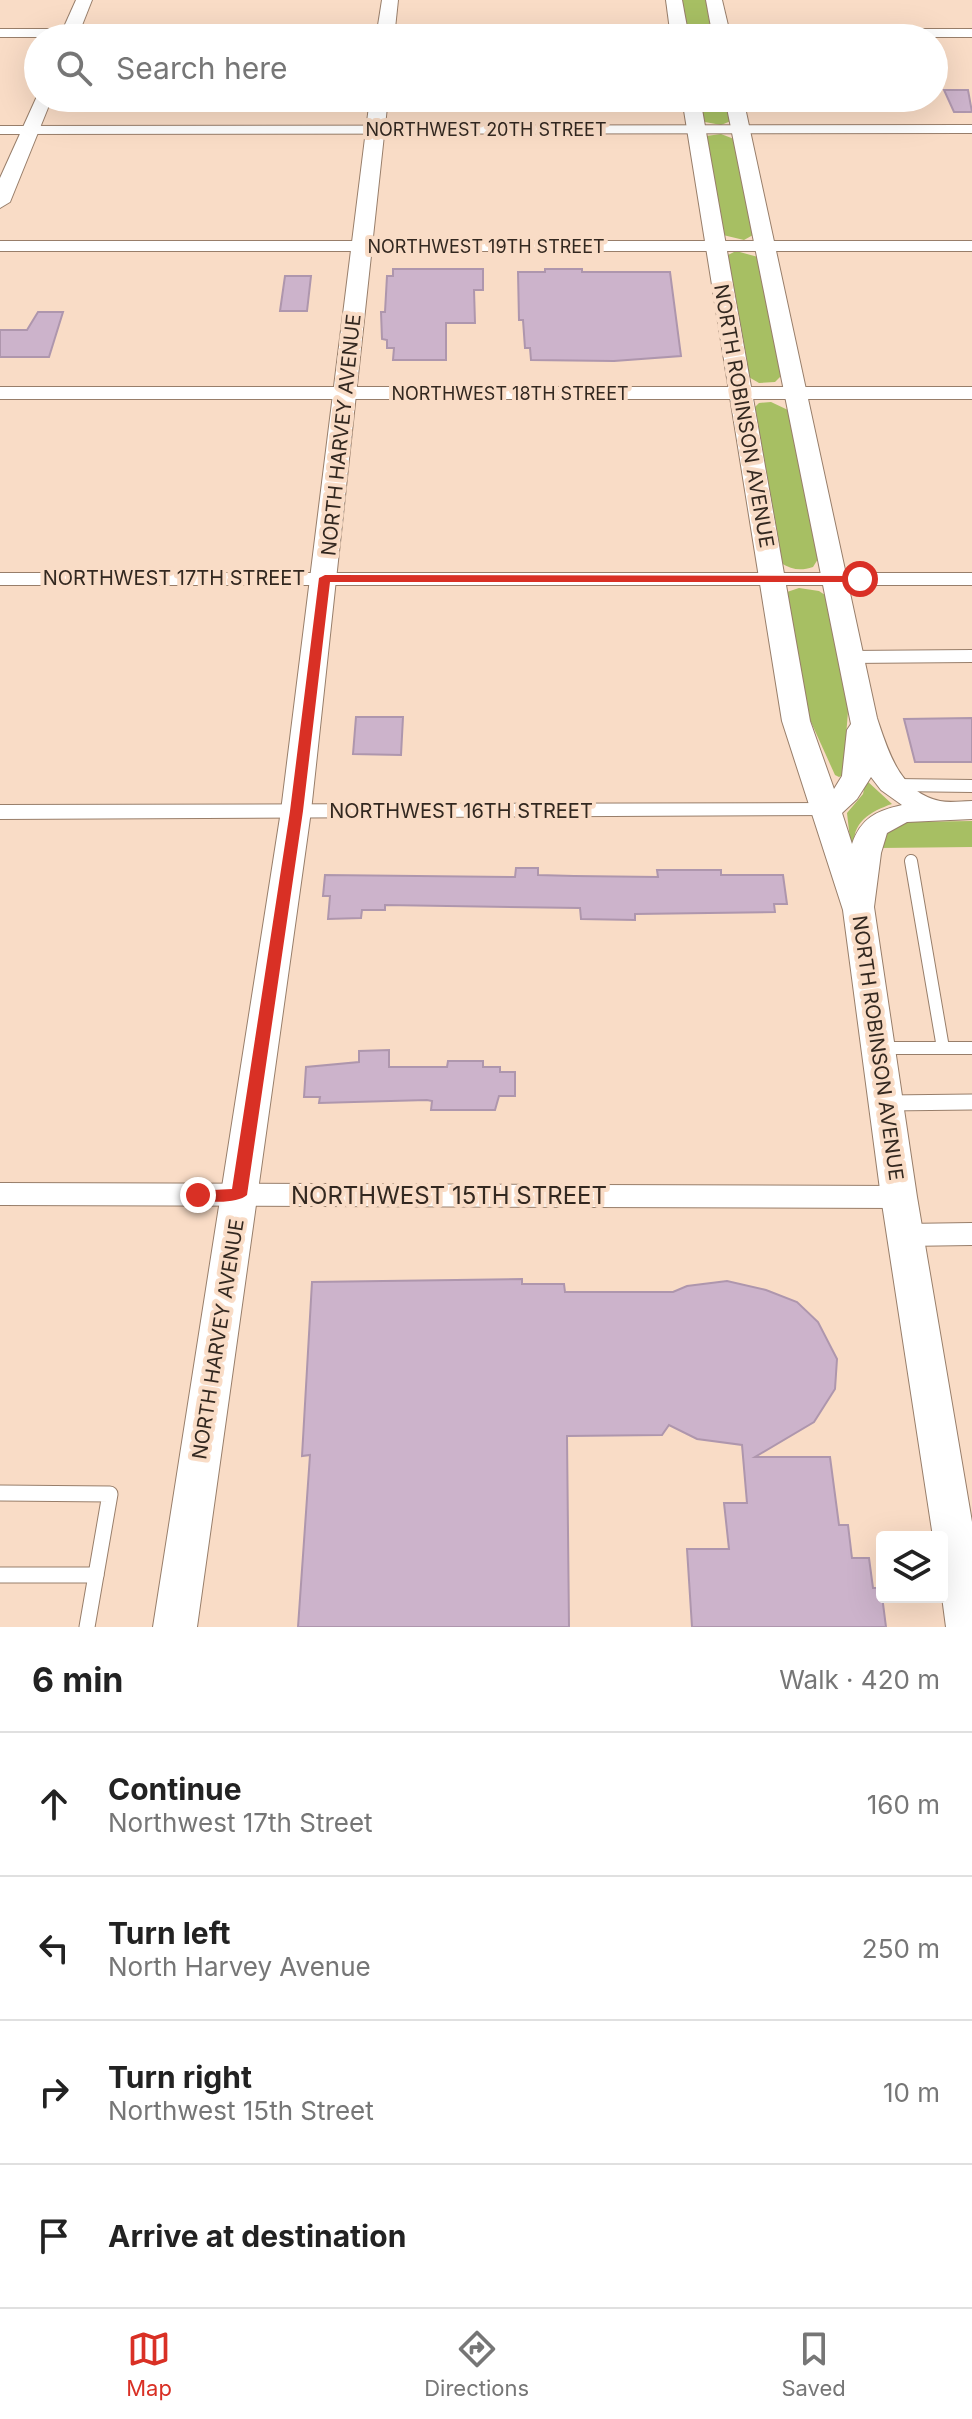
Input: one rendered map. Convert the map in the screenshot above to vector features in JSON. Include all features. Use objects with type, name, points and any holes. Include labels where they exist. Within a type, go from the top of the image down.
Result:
[{"type":"street","points":[[74,24],[84,0]]},
{"type":"street","points":[[387,24],[390,0]]},
{"type":"street","points":[[674,0],[678,24]]},
{"type":"street","points":[[714,0],[719,24]]},
{"type":"street","points":[[0,33],[24,34]]},
{"type":"street","points":[[948,33],[972,33]]},
{"type":"street","points":[[0,202],[37,112]]},
{"type":"street","name":"NORTH HARVEY AVENUE","points":[[175,1627],[296,811],[377,112]]},
{"type":"street","name":"NORTH ROBINSON AVENUE","points":[[693,112],[796,721],[859,910],[902,1216],[968,1627]]},
{"type":"street","points":[[737,112],[863,718],[879,767],[890,785],[933,810]]},
{"type":"street","name":"NORTHWEST 20TH STREET","points":[[0,130],[972,129]]},
{"type":"street","name":"NORTHWEST 19TH STREET","points":[[0,246],[972,246]]},
{"type":"street","name":"NORTHWEST 18TH STREET","points":[[0,393],[972,393]]},
{"type":"street","name":"NORTHWEST 17TH STREET","points":[[0,579],[972,579]]},
{"type":"street","points":[[826,810],[843,799],[854,786],[863,718]]},
{"type":"street","name":"NORTHWEST 16TH STREET","points":[[0,812],[826,810]]},
{"type":"street","points":[[859,910],[868,843],[875,827],[892,817],[933,810],[972,810]]},
{"type":"street","name":"NORTHWEST 15TH STREET","points":[[0,1194],[239,1195],[902,1216],[972,1234]]},
{"type":"lane","points":[[849,657],[972,656]]},
{"type":"lane","points":[[890,785],[972,786]]},
{"type":"lane","points":[[911,861],[943,1048]]},
{"type":"lane","points":[[877,1048],[972,1048]]},
{"type":"lane","points":[[885,1103],[972,1102]]},
{"type":"lane","points":[[0,1493],[110,1494],[87,1627]]},
{"type":"lane","points":[[0,1575],[96,1575]]},
{"type":"green space","points":[[681,0],[706,0],[710,24],[686,24]]},
{"type":"green space","points":[[702,112],[729,112],[731,121],[721,125],[705,122]]},
{"type":"green space","points":[[721,134],[734,139],[753,235],[744,240],[723,235],[706,136]]},
{"type":"green space","points":[[736,251],[758,257],[781,376],[775,382],[759,383],[747,376],[726,256]]},
{"type":"green space","points":[[771,402],[788,410],[818,559],[809,568],[793,568],[781,563],[753,409],[759,403]]},
{"type":"green space","points":[[799,588],[825,595],[848,711],[843,775],[839,777],[835,775],[806,711],[787,592]]},
{"type":"green space","points":[[866,780],[892,804],[864,819],[856,832],[855,848],[851,848],[847,813],[863,794]]},
{"type":"green space","points":[[972,821],[972,847],[880,848],[883,833],[905,822]]},
{"type":"building","points":[[948,90],[968,90],[972,112],[954,112]]},
{"type":"building","points":[[393,269],[483,269],[483,290],[474,290],[475,323],[446,323],[446,360],[393,360],[394,348],[387,348],[387,340],[382,339],[381,312],[385,312],[387,276],[393,276]]},
{"type":"building","points":[[545,269],[670,272],[681,356],[614,361],[531,360],[530,348],[525,348],[523,320],[519,320],[518,272],[545,272]]},
{"type":"building","points":[[285,276],[311,276],[307,311],[280,311]]},
{"type":"building","points":[[38,312],[63,312],[49,357],[0,357],[0,330],[27,330]]},
{"type":"building","points":[[356,717],[403,717],[401,755],[353,754]]},
{"type":"building","points":[[972,718],[972,762],[915,762],[904,719]]},
{"type":"building","points":[[516,868],[538,868],[538,875],[574,876],[658,877],[657,870],[721,870],[721,875],[783,875],[787,904],[774,904],[775,912],[635,914],[635,920],[581,919],[580,908],[385,905],[385,910],[362,910],[361,918],[328,919],[330,896],[323,896],[325,875],[515,877]]},
{"type":"building","points":[[389,1050],[389,1067],[447,1067],[448,1061],[483,1061],[483,1067],[500,1067],[500,1072],[515,1072],[515,1096],[499,1096],[495,1110],[431,1110],[432,1101],[427,1100],[319,1103],[320,1097],[304,1097],[306,1067],[359,1062],[359,1051]]},
{"type":"building","points":[[522,1279],[522,1284],[564,1284],[565,1292],[673,1292],[687,1286],[727,1281],[766,1290],[797,1302],[818,1322],[837,1359],[835,1389],[814,1422],[755,1457],[830,1457],[839,1525],[848,1525],[852,1558],[869,1558],[876,1603],[883,1603],[886,1627],[692,1627],[687,1549],[729,1549],[724,1503],[747,1503],[742,1445],[697,1439],[669,1425],[662,1435],[567,1436],[569,1627],[298,1627],[310,1455],[302,1456],[312,1282]]},
{"type":"route","points":[[198,1195],[239,1195],[296,811],[325,578],[860,579]]}]
